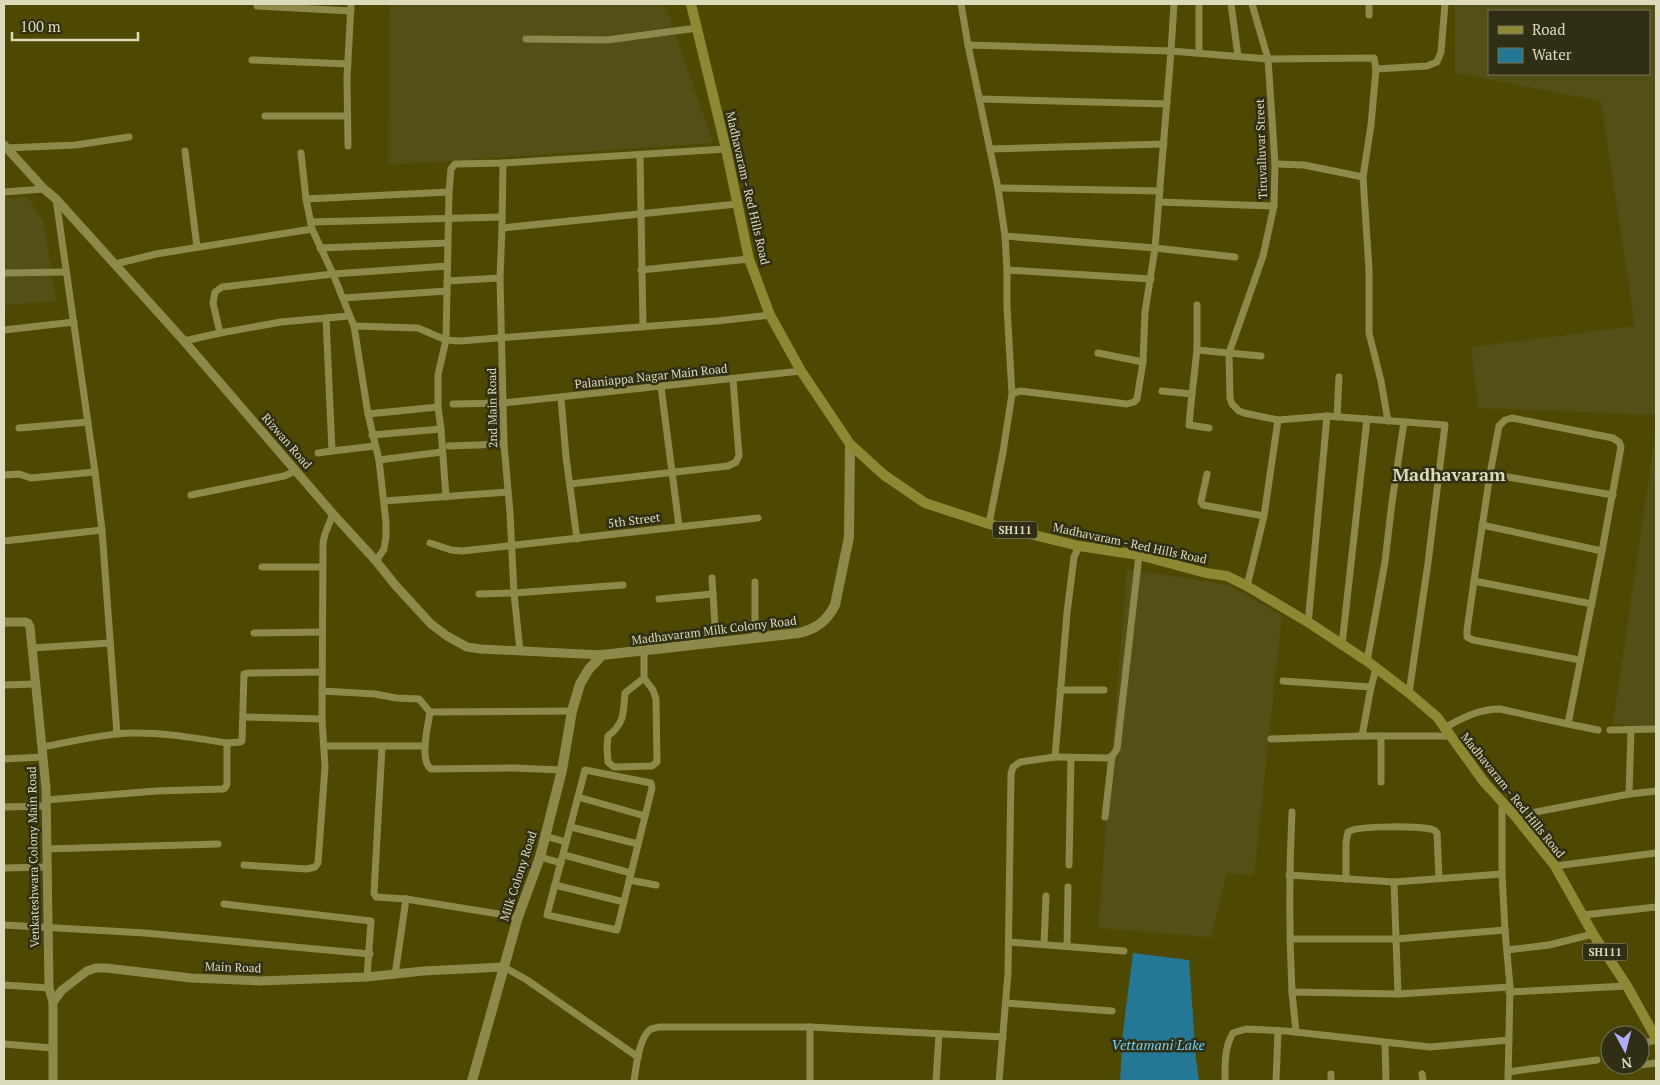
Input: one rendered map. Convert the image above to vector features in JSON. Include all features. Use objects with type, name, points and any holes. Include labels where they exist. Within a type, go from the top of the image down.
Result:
[{"type":"main road","name":"Madhavaram - Red Hills Road","points":[[691,4],[750,259],[770,314],[801,371],[850,444],[884,475],[926,504],[990,524],[1079,546],[1139,556],[1206,573],[1227,576],[1247,586],[1367,661],[1437,717],[1484,782],[1555,866],[1593,934],[1627,986],[1656,1039]]},
{"type":"main road","name":"Madhavaram Milk Colony Road","points":[[602,655],[807,631],[826,620],[835,605],[848,537],[850,444]]},
{"type":"main road","name":"Milk Colony Road","points":[[472,1081],[518,917],[540,858],[562,770],[572,711],[580,684],[589,669],[602,655]]},
{"type":"street","points":[[962,4],[968,45],[998,188],[1006,236],[1007,307],[1012,394],[990,524]]},
{"type":"street","points":[[1012,394],[1020,391],[1127,404],[1134,402],[1139,395],[1143,362],[1145,312],[1155,248],[1174,4]]},
{"type":"street","points":[[1199,4],[1199,53]]},
{"type":"street","points":[[1231,4],[1238,56]]},
{"type":"street","name":"Tiruvalluvar Street","points":[[1252,4],[1268,59],[1275,164],[1274,206],[1263,256],[1229,353],[1230,398],[1236,408],[1244,413],[1278,420]]},
{"type":"street","points":[[1369,4],[1369,15]]},
{"type":"street","points":[[1376,69],[1427,66],[1437,62],[1441,52],[1445,4]]},
{"type":"street","points":[[257,6],[351,7],[348,64],[348,146]]},
{"type":"street","points":[[526,39],[607,40],[697,28]]},
{"type":"street","points":[[968,45],[1171,51],[1268,59],[1374,58],[1376,69],[1371,125],[1363,177],[1369,270],[1369,333],[1381,381],[1388,421]]},
{"type":"street","points":[[252,60],[348,64]]},
{"type":"street","points":[[980,99],[1167,104]]},
{"type":"street","points":[[264,116],[347,116]]},
{"type":"street","points":[[5,147],[76,145],[129,138]]},
{"type":"street","points":[[990,149],[1164,144]]},
{"type":"street","name":"Rizwan Road","points":[[5,147],[44,189],[56,199],[184,341],[332,514],[431,624],[467,647],[602,655]]},
{"type":"street","points":[[446,497],[438,407],[438,370],[446,340],[449,192],[451,169],[454,165],[726,149]]},
{"type":"street","points":[[185,150],[198,247]]},
{"type":"street","points":[[301,153],[306,200],[311,225],[354,326],[368,414],[379,460],[386,537],[384,549],[376,561]]},
{"type":"street","points":[[640,155],[643,326]]},
{"type":"street","name":"2nd Main Road","points":[[502,163],[500,278],[504,444],[514,593],[520,651]]},
{"type":"street","points":[[1275,164],[1304,165],[1363,177]]},
{"type":"street","points":[[998,188],[1160,192]]},
{"type":"street","points":[[4,192],[44,189]]},
{"type":"street","points":[[306,200],[449,192]]},
{"type":"street","points":[[56,199],[102,530],[117,734]]},
{"type":"street","points":[[1159,202],[1274,206]]},
{"type":"street","points":[[502,228],[737,204]]},
{"type":"street","points":[[115,264],[156,254],[311,225],[502,217]]},
{"type":"street","points":[[1006,236],[1155,248],[1235,257]]},
{"type":"street","points":[[320,248],[448,243]]},
{"type":"street","points":[[641,270],[750,259]]},
{"type":"street","points":[[220,333],[213,303],[217,289],[222,287],[333,274],[447,266]]},
{"type":"street","points":[[1007,270],[1151,279]]},
{"type":"street","points":[[4,273],[66,272]]},
{"type":"street","points":[[447,281],[500,278]]},
{"type":"street","points":[[343,298],[447,291]]},
{"type":"street","points":[[1198,305],[1190,425],[1209,428]]},
{"type":"street","points":[[354,326],[418,328],[446,340],[460,341],[717,321],[770,314]]},
{"type":"street","points":[[184,341],[282,322],[349,316]]},
{"type":"street","points":[[326,318],[332,451]]},
{"type":"street","points":[[4,330],[74,322]]},
{"type":"street","points":[[1196,350],[1261,356]]},
{"type":"street","points":[[1098,354],[1143,362]]},
{"type":"street","name":"Palaniappa Nagar Main Road","points":[[453,404],[504,403],[561,398],[801,371]]},
{"type":"street","points":[[1337,417],[1339,377]]},
{"type":"street","points":[[570,484],[728,466],[736,462],[740,456],[733,379]]},
{"type":"street","points":[[661,387],[678,526]]},
{"type":"street","points":[[1162,391],[1192,394]]},
{"type":"street","points":[[561,398],[577,539]]},
{"type":"street","points":[[368,414],[438,407]]},
{"type":"street","points":[[1308,624],[1327,416]]},
{"type":"street","points":[[1247,586],[1264,516],[1278,420],[1327,416],[1445,425],[1428,563],[1409,693]]},
{"type":"street","points":[[1568,724],[1621,447],[1619,442],[1613,438],[1512,418],[1505,420],[1499,426],[1490,474],[1467,637],[1473,640],[1580,660]]},
{"type":"street","points":[[1342,645],[1367,419]]},
{"type":"street","points":[[20,428],[88,422]]},
{"type":"street","points":[[1367,661],[1385,562],[1404,422]]},
{"type":"street","points":[[372,435],[441,429]]},
{"type":"street","points":[[449,446],[504,444]]},
{"type":"street","points":[[318,453],[376,446]]},
{"type":"street","points":[[379,460],[442,452]]},
{"type":"street","points":[[191,495],[284,476],[296,471]]},
{"type":"street","points":[[4,475],[18,474],[30,478],[95,472]]},
{"type":"street","points":[[1207,474],[1201,502],[1203,505],[1264,516]]},
{"type":"street","points":[[1490,474],[1613,495]]},
{"type":"street","points":[[384,501],[508,492]]},
{"type":"street","points":[[244,865],[307,869],[312,869],[316,866],[324,779],[322,719],[323,567],[325,534],[332,514]]},
{"type":"street","name":"5th Street","points":[[430,542],[456,551],[758,518]]},
{"type":"street","points":[[1482,525],[1602,550]]},
{"type":"street","points":[[4,541],[102,530]]},
{"type":"street","points":[[1055,757],[1066,613],[1074,557],[1079,546]]},
{"type":"street","points":[[1105,817],[1112,756],[1117,749],[1118,742],[1139,556]]},
{"type":"street","points":[[262,567],[323,567]]},
{"type":"street","points":[[712,578],[716,642]]},
{"type":"street","points":[[1474,581],[1592,604]]},
{"type":"street","points":[[755,582],[756,638]]},
{"type":"street","points":[[479,594],[623,585]]},
{"type":"street","points":[[659,599],[713,594]]},
{"type":"street","name":"Venkateshwara Colony Main Road","points":[[4,622],[21,621],[28,623],[30,627],[46,803],[49,988],[53,1002]]},
{"type":"street","points":[[254,633],[322,632]]},
{"type":"street","points":[[32,648],[110,643]]},
{"type":"street","points":[[644,650],[644,678],[653,690],[656,699],[657,762],[652,766],[614,767],[608,762],[606,746],[608,736],[618,728],[623,715],[625,693],[644,678]]},
{"type":"street","points":[[1362,736],[1370,687],[1376,669]]},
{"type":"street","points":[[42,747],[117,734],[166,734],[226,742],[242,741],[244,676],[246,673],[322,672]]},
{"type":"street","points":[[1283,681],[1370,687]]},
{"type":"street","points":[[4,685],[35,684]]},
{"type":"street","points":[[1060,690],[1104,690]]},
{"type":"street","points":[[322,691],[418,699],[430,712],[572,711]]},
{"type":"street","points":[[1271,740],[1447,732],[1469,715],[1492,709],[1500,709],[1598,730]]},
{"type":"street","points":[[430,712],[424,746],[426,763],[431,769],[514,768],[562,770]]},
{"type":"street","points":[[244,717],[322,719]]},
{"type":"street","points":[[1610,730],[1656,729]]},
{"type":"street","points":[[1629,794],[1631,730]]},
{"type":"street","points":[[1381,736],[1381,782]]},
{"type":"street","points":[[4,807],[156,791],[223,789],[227,784],[226,742]]},
{"type":"street","points":[[324,746],[424,746]]},
{"type":"street","points":[[382,746],[374,895],[378,898],[406,900],[518,917]]},
{"type":"street","points":[[999,1081],[1009,942],[1011,774],[1013,767],[1020,762],[1055,757],[1112,756]]},
{"type":"street","points":[[4,758],[43,757]]},
{"type":"street","points":[[1068,865],[1071,757]]},
{"type":"street","points":[[585,770],[651,783],[652,788],[616,930],[547,915],[578,797],[585,770]]},
{"type":"street","points":[[1514,816],[1629,794],[1656,791]]},
{"type":"street","points":[[578,797],[645,816]]},
{"type":"street","points":[[1502,803],[1502,874],[1509,989],[1508,1081]]},
{"type":"street","points":[[1292,812],[1289,875],[1290,939],[1296,1032]]},
{"type":"street","points":[[571,827],[638,844]]},
{"type":"street","points":[[1346,879],[1346,843],[1348,832],[1358,828],[1377,827],[1434,830],[1437,833],[1439,878]]},
{"type":"street","points":[[544,836],[566,842]]},
{"type":"street","points":[[46,849],[218,844]]},
{"type":"street","points":[[1555,866],[1656,854]]},
{"type":"street","points":[[564,855],[656,886]]},
{"type":"street","points":[[540,858],[561,863]]},
{"type":"street","points":[[4,868],[47,868]]},
{"type":"street","points":[[1289,875],[1394,882],[1502,874]]},
{"type":"street","points":[[1394,882],[1398,994]]},
{"type":"street","points":[[555,885],[624,902]]},
{"type":"street","points":[[1067,946],[1068,887]]},
{"type":"street","points":[[1044,944],[1046,896]]},
{"type":"street","points":[[396,975],[406,900]]},
{"type":"street","points":[[224,904],[371,921],[367,977]]},
{"type":"street","points":[[1583,915],[1656,907]]},
{"type":"street","points":[[4,925],[145,933],[370,954]]},
{"type":"street","points":[[1290,939],[1396,939],[1505,930]]},
{"type":"street","points":[[1507,950],[1549,945],[1593,934]]},
{"type":"street","points":[[1009,942],[1124,950]]},
{"type":"street","points":[[504,967],[527,980],[638,1056]]},
{"type":"street","name":"Main Road","points":[[53,1002],[62,990],[75,979],[87,971],[96,968],[191,978],[258,981],[367,977],[423,971],[504,967]]},
{"type":"street","points":[[4,985],[49,988]]},
{"type":"street","points":[[1292,992],[1398,994],[1627,986]]},
{"type":"street","points":[[53,1002],[53,1081]]},
{"type":"street","points":[[1006,1003],[1112,1010]]},
{"type":"street","points":[[634,1081],[638,1056],[644,1036],[650,1029],[659,1027],[810,1027],[1003,1037]]},
{"type":"street","points":[[810,1027],[810,1081]]},
{"type":"street","points":[[1225,1081],[1228,1041],[1233,1033],[1246,1029],[1296,1032],[1430,1047],[1508,1040]]},
{"type":"street","points":[[1276,1081],[1278,1031]]},
{"type":"street","points":[[936,1081],[939,1034]]},
{"type":"street","points":[[1385,1043],[1386,1081]]},
{"type":"street","points":[[4,1044],[52,1048]]},
{"type":"street","points":[[1508,1072],[1597,1060]]},
{"type":"shaded area","points":[[390,4],[665,4],[713,143],[388,165]]},
{"type":"shaded area","points":[[1455,4],[1656,4],[1656,415],[1478,408],[1471,347],[1635,326],[1601,101],[1455,73]]},
{"type":"shaded area","points":[[28,197],[44,223],[56,301],[4,305],[4,198]]},
{"type":"shaded area","points":[[1656,429],[1656,729],[1613,724]]},
{"type":"shaded area","points":[[1127,569],[1228,585],[1282,615],[1254,876],[1227,873],[1211,937],[1098,928]]},
{"type":"water","name":"Vettamani Lake","points":[[1133,953],[1189,960],[1199,1081],[1120,1081],[1123,1031]]},
{"type":"district","name":"Madhavaram","points":[[1449,474]]}]
